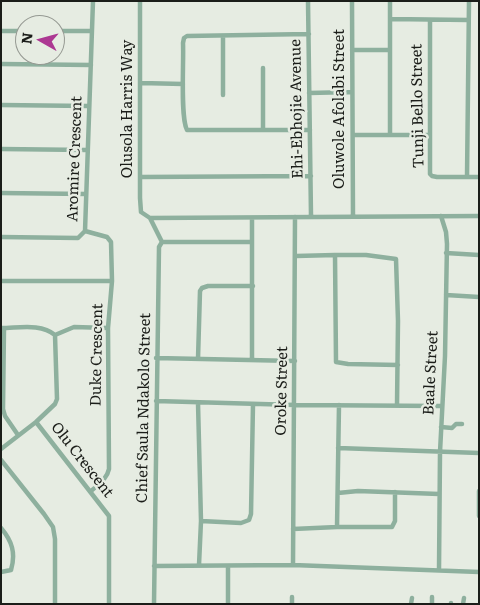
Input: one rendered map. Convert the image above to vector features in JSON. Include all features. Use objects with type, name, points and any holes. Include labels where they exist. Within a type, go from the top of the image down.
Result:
[{"type":"street","name":"Aromire Crescent","points":[[1,237],[78,238],[85,232],[93,1]]},
{"type":"street","name":"Olusola Harris Way","points":[[140,1],[141,210],[144,215],[150,218]]},
{"type":"street","name":"Ehi-Ebhojie Avenue","points":[[308,1],[311,216]]},
{"type":"street","name":"Oluwole Afolabi Street","points":[[352,1],[353,216]]},
{"type":"street","points":[[390,1],[390,136]]},
{"type":"street","points":[[467,177],[469,1]]},
{"type":"street","points":[[390,19],[468,20]]},
{"type":"street","name":"Tunji Bello Street","points":[[430,20],[429,135],[432,176],[479,177]]},
{"type":"street","points":[[1,31],[15,31]]},
{"type":"street","points":[[65,31],[92,32]]},
{"type":"street","points":[[309,34],[192,35],[184,38],[183,84],[187,130],[310,130]]},
{"type":"street","points":[[223,36],[223,95]]},
{"type":"street","points":[[352,50],[390,50]]},
{"type":"street","points":[[1,64],[91,65]]},
{"type":"street","points":[[262,68],[263,130]]},
{"type":"street","points":[[141,83],[183,84]]},
{"type":"street","points":[[309,93],[352,92]]},
{"type":"street","points":[[1,106],[88,106]]},
{"type":"street","points":[[352,136],[429,135]]},
{"type":"street","points":[[1,149],[87,150]]},
{"type":"street","points":[[141,177],[311,176]]},
{"type":"street","points":[[1,193],[86,194]]},
{"type":"street","name":"Baale Street","points":[[439,570],[441,406],[446,295],[446,232],[441,216]]},
{"type":"street","points":[[252,242],[162,242],[150,218],[479,216]]},
{"type":"street","name":"Oroke Street","points":[[293,565],[295,217]]},
{"type":"street","points":[[252,218],[252,360]]},
{"type":"street","name":"Duke Crescent","points":[[85,232],[110,239],[112,281],[108,328],[109,469],[108,475],[91,491]]},
{"type":"street","name":"Chief Saula Ndakolo Street","points":[[154,604],[158,247],[162,242]]},
{"type":"street","points":[[446,254],[479,255]]},
{"type":"street","points":[[335,255],[336,362],[398,366]]},
{"type":"street","points":[[296,256],[366,255],[396,259],[397,405]]},
{"type":"street","points":[[1,281],[112,281]]},
{"type":"street","points":[[198,359],[200,291],[202,288],[208,286],[252,286]]},
{"type":"street","points":[[446,295],[479,297]]},
{"type":"street","points":[[55,335],[74,327],[108,328]]},
{"type":"street","points":[[1,449],[50,411],[57,399],[55,335],[49,330],[41,328],[2,328],[5,416],[18,435]]},
{"type":"street","points":[[156,358],[295,361]]},
{"type":"street","points":[[156,401],[294,405],[441,406]]},
{"type":"street","points":[[198,402],[201,521],[199,565]]},
{"type":"street","points":[[201,521],[241,523],[249,520],[251,514],[253,404]]},
{"type":"street","points":[[338,527],[339,405]]},
{"type":"street","name":"Olu Crescent","points":[[36,422],[109,516],[109,604]]},
{"type":"street","points":[[441,427],[452,428],[456,424],[462,424]]},
{"type":"street","points":[[338,448],[479,453]]},
{"type":"street","points":[[1,460],[53,527],[55,539],[55,604]]},
{"type":"street","points":[[338,493],[358,491],[439,494]]},
{"type":"street","points":[[293,529],[392,527],[396,521],[395,492]]},
{"type":"street","points":[[479,492],[479,516]]},
{"type":"street","points":[[1,528],[11,543],[13,551],[11,570],[1,572]]},
{"type":"street","points":[[154,566],[293,565],[378,570],[479,572]]},
{"type":"street","points":[[228,566],[228,604]]},
{"type":"street","points":[[292,597],[292,604]]},
{"type":"street","points":[[432,597],[432,604]]}]
